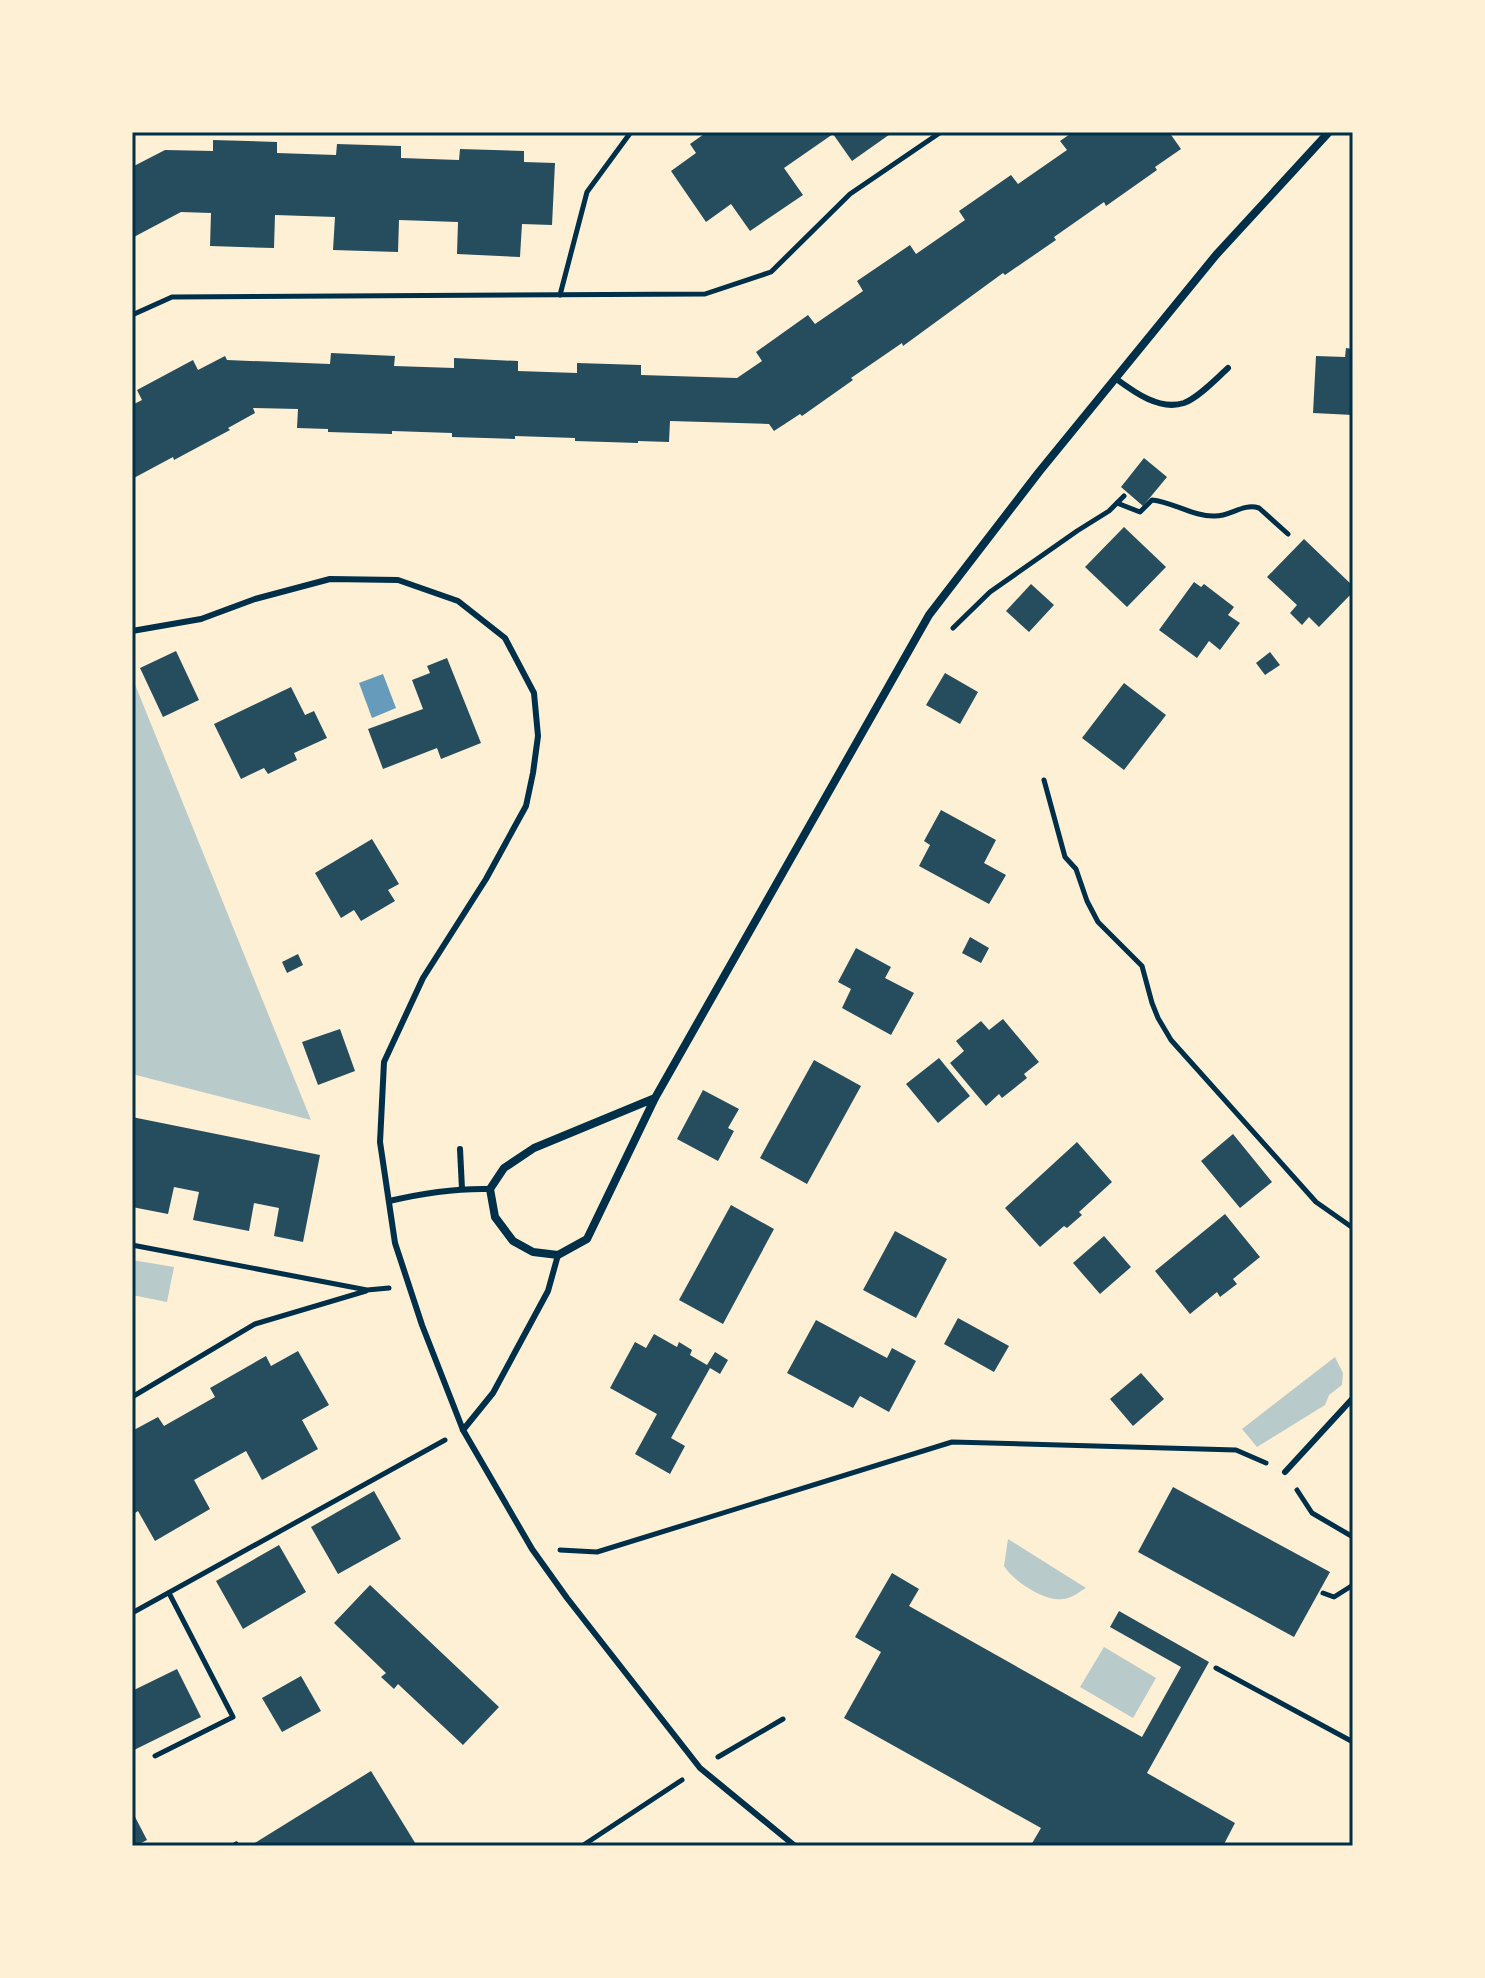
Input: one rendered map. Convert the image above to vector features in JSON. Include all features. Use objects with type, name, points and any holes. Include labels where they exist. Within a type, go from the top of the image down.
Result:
[{"type":"street","points":[[655,1098],[534,1148],[504,1168],[490,1189],[495,1217],[513,1241],[533,1252],[558,1255],[587,1239],[655,1098],[929,615],[1039,472],[1216,255],[1329,132]]},
{"type":"lane","points":[[1115,378],[1139,395],[1163,405],[1184,403],[1228,368]]},
{"type":"lane","points":[[132,631],[201,619],[255,599],[330,579],[398,580],[458,601],[505,638],[534,693],[538,736],[533,773],[526,806],[486,879],[423,978],[384,1062],[380,1142],[395,1243],[422,1325],[463,1430],[532,1549],[700,1768],[795,1846]]},
{"type":"lane","points":[[460,1149],[462,1189]]},
{"type":"lane","points":[[389,1201],[462,1189],[490,1189]]},
{"type":"lane","points":[[463,1430],[493,1393],[548,1291],[558,1255]]},
{"type":"lane","points":[[1285,1472],[1353,1398]]},
{"type":"path","points":[[560,295],[587,192],[631,132]]},
{"type":"path","points":[[132,315],[172,297],[705,294],[771,272],[850,194],[941,132]]},
{"type":"path","points":[[953,628],[990,592],[1109,511],[1124,496]]},
{"type":"path","points":[[1117,503],[1140,512],[1152,500],[1162,501],[1212,517],[1253,506],[1288,534]]},
{"type":"path","points":[[1044,780],[1065,857],[1076,869],[1098,922],[1142,966],[1152,1003],[1171,1040],[1316,1202],[1353,1228]]},
{"type":"path","points":[[132,1245],[367,1290]]},
{"type":"path","points":[[132,1397],[255,1324],[367,1290],[410,1286]]},
{"type":"path","points":[[132,1613],[463,1430]]},
{"type":"path","points":[[532,1549],[597,1552],[952,1442],[1236,1450],[1285,1472],[1312,1513],[1353,1537]]},
{"type":"path","points":[[1323,1593],[1334,1597],[1353,1585]]},
{"type":"path","points":[[155,1756],[233,1717],[169,1593]]},
{"type":"path","points":[[1216,1668],[1353,1742]]},
{"type":"path","points":[[582,1846],[700,1768],[783,1719]]},
{"type":"shaded area","points":[[132,677],[311,1120],[132,1074]]},
{"type":"shaded area","points":[[132,1260],[174,1267],[167,1302],[132,1295]]},
{"type":"shaded area","points":[[1335,1357],[1343,1373],[1342,1385],[1329,1395],[1325,1405],[1257,1447],[1242,1429]]},
{"type":"shaded area","points":[[1008,1539],[1086,1588],[1063,1599],[1047,1597],[1030,1589],[1004,1566]]},
{"type":"shaded area","points":[[1104,1647],[1156,1678],[1133,1718],[1080,1687]]},
{"type":"water","points":[[383,674],[396,708],[372,718],[359,683]]},
{"type":"building","points":[[707,132],[893,132],[852,161],[833,134],[784,168],[803,195],[750,231],[731,204],[706,222],[671,171],[696,153],[690,144]]},
{"type":"building","points":[[1073,132],[1169,132],[1181,149],[1106,206],[1104,202],[1054,237],[1056,240],[1005,275],[1003,273],[903,346],[902,343],[851,378],[853,380],[802,416],[800,414],[774,431],[769,424],[670,421],[669,442],[638,443],[515,436],[515,439],[452,437],[452,433],[328,432],[328,429],[297,428],[298,409],[253,408],[255,413],[228,428],[230,430],[132,479],[132,405],[142,400],[137,390],[193,360],[198,370],[225,356],[227,360],[330,364],[331,353],[395,356],[394,366],[454,368],[454,358],[518,361],[518,371],[577,373],[577,363],[641,365],[641,375],[737,378],[762,361],[756,352],[808,315],[815,324],[863,291],[857,281],[910,245],[916,254],[965,220],[959,211],[1011,175],[1018,184],[1067,150],[1060,141]]},
{"type":"building","points":[[213,140],[277,142],[277,153],[336,155],[337,144],[401,146],[401,158],[459,160],[460,149],[524,151],[524,162],[555,163],[552,225],[522,224],[520,257],[457,254],[458,222],[399,220],[398,252],[333,250],[335,217],[275,215],[274,248],[210,246],[211,213],[181,212],[132,238],[132,167],[165,150],[213,151]]},
{"type":"building","points":[[1346,348],[1353,349],[1353,415],[1313,413],[1316,356],[1345,357]]},
{"type":"building","points":[[1144,458],[1167,477],[1143,506],[1121,487]]},
{"type":"building","points":[[1124,527],[1166,567],[1127,607],[1085,567]]},
{"type":"building","points":[[1304,539],[1353,586],[1353,592],[1319,627],[1309,617],[1302,625],[1290,613],[1297,605],[1267,577]]},
{"type":"building","points":[[1194,582],[1201,587],[1204,584],[1234,607],[1228,615],[1240,623],[1220,650],[1209,641],[1197,658],[1159,630]]},
{"type":"building","points":[[1031,584],[1054,605],[1029,632],[1006,611]]},
{"type":"building","points":[[176,651],[199,700],[163,717],[140,668]]},
{"type":"building","points":[[1270,652],[1280,665],[1265,675],[1256,663]]},
{"type":"building","points":[[447,658],[481,743],[441,759],[437,748],[383,769],[368,729],[423,709],[412,680],[430,673],[427,666]]},
{"type":"building","points":[[945,673],[978,692],[960,724],[926,705]]},
{"type":"building","points":[[1124,683],[1166,715],[1124,770],[1082,738]]},
{"type":"building","points":[[291,687],[305,715],[314,711],[327,738],[294,753],[297,760],[268,774],[264,768],[241,779],[214,724]]},
{"type":"building","points":[[941,810],[996,840],[984,863],[1006,875],[989,904],[919,866],[930,845],[924,841]]},
{"type":"building","points":[[372,839],[399,884],[388,890],[395,901],[361,921],[354,910],[341,918],[315,873]]},
{"type":"building","points":[[970,937],[989,948],[981,963],[962,953]]},
{"type":"building","points":[[856,948],[891,967],[885,978],[914,993],[891,1035],[842,1008],[851,989],[838,982]]},
{"type":"building","points":[[298,954],[303,965],[287,973],[282,962]]},
{"type":"building","points":[[1003,1019],[1039,1062],[1024,1074],[1027,1078],[1002,1098],[999,1094],[986,1106],[950,1063],[964,1051],[956,1041],[981,1021],[989,1030]]},
{"type":"building","points":[[340,1029],[355,1071],[318,1085],[302,1042]]},
{"type":"building","points":[[939,1058],[970,1096],[938,1123],[906,1084]]},
{"type":"building","points":[[814,1060],[861,1086],[807,1184],[760,1158]]},
{"type":"building","points":[[703,1090],[739,1109],[728,1128],[734,1131],[718,1161],[677,1139]]},
{"type":"building","points":[[132,1117],[320,1155],[303,1242],[274,1236],[279,1208],[254,1203],[249,1231],[193,1220],[199,1192],[174,1187],[168,1214],[132,1207]]},
{"type":"building","points":[[1233,1134],[1272,1182],[1240,1208],[1201,1161]]},
{"type":"building","points":[[1077,1142],[1112,1182],[1079,1212],[1082,1215],[1040,1247],[1005,1208]]},
{"type":"building","points":[[731,1205],[774,1229],[723,1324],[679,1300]]},
{"type":"building","points":[[1225,1214],[1260,1257],[1233,1279],[1237,1284],[1220,1297],[1217,1292],[1190,1314],[1155,1271]]},
{"type":"building","points":[[895,1231],[947,1259],[916,1318],[863,1290]]},
{"type":"building","points":[[1104,1236],[1131,1267],[1100,1294],[1073,1263]]},
{"type":"building","points":[[958,1318],[1009,1346],[994,1372],[944,1344]]},
{"type":"building","points":[[816,1320],[887,1358],[892,1348],[916,1361],[889,1412],[860,1396],[853,1408],[787,1373]]},
{"type":"building","points":[[654,1334],[677,1347],[679,1342],[692,1350],[690,1355],[707,1365],[715,1352],[728,1360],[720,1374],[710,1368],[671,1438],[685,1446],[670,1474],[635,1454],[657,1414],[610,1388],[635,1342],[646,1348]]},
{"type":"building","points":[[298,1351],[329,1405],[302,1420],[318,1449],[262,1480],[246,1451],[194,1480],[210,1509],[155,1541],[138,1511],[132,1515],[132,1431],[158,1417],[164,1426],[215,1397],[210,1388],[266,1356],[271,1366]]},
{"type":"building","points":[[1141,1373],[1164,1399],[1133,1426],[1110,1399]]},
{"type":"building","points":[[1173,1487],[1330,1572],[1294,1637],[1138,1552]]},
{"type":"building","points":[[374,1491],[401,1539],[338,1574],[311,1527]]},
{"type":"building","points":[[279,1545],[306,1592],[243,1629],[216,1581]]},
{"type":"building","points":[[892,1573],[919,1589],[909,1606],[1142,1737],[1181,1667],[1110,1627],[1119,1611],[1209,1662],[1147,1773],[1235,1823],[1223,1846],[1032,1846],[1041,1828],[844,1718],[881,1652],[855,1637]]},
{"type":"building","points":[[370,1585],[499,1707],[463,1745],[398,1684],[394,1689],[381,1677],[386,1673],[334,1623]]},
{"type":"building","points":[[177,1669],[201,1717],[132,1751],[132,1691]]},
{"type":"building","points":[[301,1676],[321,1711],[282,1732],[262,1698]]},
{"type":"building","points":[[371,1771],[417,1846],[250,1846]]},
{"type":"building","points":[[132,1811],[147,1840],[135,1846],[132,1846]]}]
